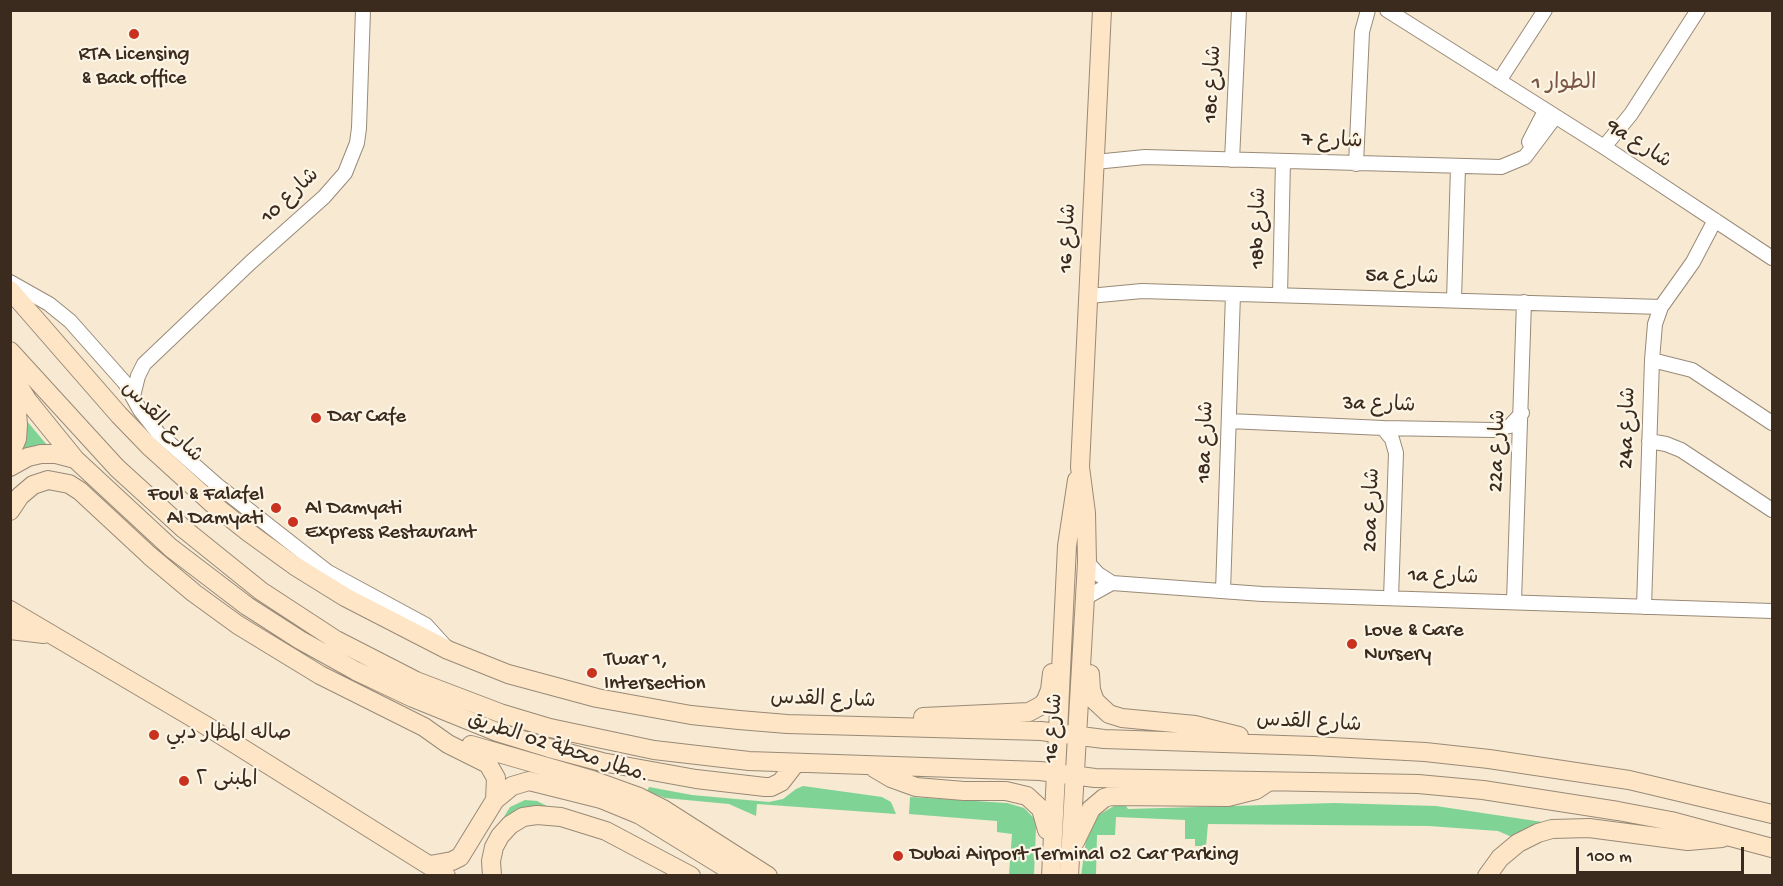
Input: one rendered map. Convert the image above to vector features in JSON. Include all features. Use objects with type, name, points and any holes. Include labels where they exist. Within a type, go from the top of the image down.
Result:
[{"type":"main road","name":"شارع 16","points":[[1056,773],[1068,530],[1080,467],[1102,10]]},
{"type":"main road","name":"شارع القدس","points":[[10,290],[127,423],[214,505],[295,566],[335,591],[448,650],[517,676],[644,708],[739,720],[1058,732],[1104,739],[1425,752],[1562,769],[1672,789],[1773,814]]},
{"type":"main road","points":[[10,351],[117,468],[184,529],[261,591],[326,634],[376,661],[447,694],[500,713],[604,741],[708,758],[795,764],[1033,771],[1074,776],[1418,784],[1483,790],[1618,811],[1731,836],[1773,848]]},
{"type":"main road","points":[[10,372],[28,401],[75,459],[171,548],[247,606],[300,640],[356,670],[413,698],[472,722],[549,748],[629,767],[696,779],[771,787],[781,782],[795,764]]},
{"type":"main road","points":[[10,396],[17,412],[18,425],[17,439],[10,456]]},
{"type":"main road","points":[[10,467],[41,454],[56,454],[75,459]]},
{"type":"main road","name":"شارع 16","points":[[1074,776],[1087,562],[1086,513],[1080,467]]},
{"type":"main road","points":[[10,511],[20,496],[33,485],[48,480],[69,484],[80,490],[167,571],[238,625],[320,675],[424,727],[448,744],[488,764],[496,778],[495,800],[460,856],[452,861],[430,865]]},
{"type":"main road","points":[[10,610],[205,725],[446,876]]},
{"type":"main road","points":[[887,726],[904,720],[935,716],[1022,714],[1036,709],[1042,705],[1048,695],[1062,626]]},
{"type":"main road","points":[[1084,627],[1092,696],[1109,714],[1122,718],[1195,725],[1266,744]]},
{"type":"main road","points":[[10,630],[51,634]]},
{"type":"main road","points":[[472,722],[500,713]]},
{"type":"main road","name":"مطار محطة 02 الطريق.","points":[[424,727],[481,748],[611,786],[639,797],[663,809],[768,876]]},
{"type":"main road","points":[[604,741],[629,767]]},
{"type":"main road","points":[[871,766],[891,778],[916,787],[964,792],[1006,791],[1027,796],[1041,808],[1069,876]]},
{"type":"main road","points":[[1056,773],[1061,853]]},
{"type":"main road","points":[[1061,853],[1074,776]]},
{"type":"main road","name":"مطار محطة 02 الطريق.","points":[[495,800],[512,786],[529,781],[601,799],[640,815],[739,876]]},
{"type":"main road","points":[[1051,876],[1061,853],[1087,814],[1104,798],[1119,795],[1228,797],[1256,790],[1269,781]]},
{"type":"main road","points":[[492,876],[491,861],[494,847],[500,836],[510,825],[523,818],[537,815],[561,817],[598,828],[691,876]]},
{"type":"main road","points":[[1487,876],[1500,858],[1518,843],[1552,829],[1589,828],[1688,841],[1713,840],[1731,836]]},
{"type":"street","name":"شارع 10","points":[[133,396],[144,364],[251,262],[312,208],[345,173],[357,143],[363,10]]},
{"type":"street","name":"18c شارع","points":[[1232,160],[1239,10]]},
{"type":"street","points":[[1356,164],[1362,32],[1368,10]]},
{"type":"street","name":"9a شارع","points":[[1387,10],[1773,258]]},
{"type":"street","points":[[1499,81],[1545,10]]},
{"type":"street","points":[[1608,150],[1698,10]]},
{"type":"street","name":"شارع 7","points":[[1095,157],[1501,167],[1517,162],[1532,150],[1550,114]]},
{"type":"street","name":"18b شارع","points":[[1280,295],[1283,161]]},
{"type":"street","points":[[1454,300],[1458,167]]},
{"type":"street","name":"24a شارع","points":[[1644,607],[1655,324],[1661,307],[1720,224]]},
{"type":"street","points":[[10,282],[37,296],[79,330],[109,364],[159,433],[217,485],[328,572],[426,625],[448,650]]},
{"type":"street","name":"5a شارع","points":[[1089,290],[1661,307]]},
{"type":"street","name":"18a شارع","points":[[1224,591],[1233,294]]},
{"type":"street","name":"22a شارع","points":[[1515,601],[1524,302]]},
{"type":"street","points":[[1652,360],[1692,370],[1773,423]]},
{"type":"street","points":[[109,364],[123,367],[144,364]]},
{"type":"street","name":"3a شارع","points":[[1229,421],[1383,428],[1502,429],[1510,426],[1522,413]]},
{"type":"street","name":"20a شارع","points":[[1383,428],[1392,439],[1396,453],[1391,598]]},
{"type":"street","points":[[1649,441],[1681,450],[1773,510]]},
{"type":"street","points":[[1085,598],[1112,582],[1098,574],[1087,562]]},
{"type":"street","name":"1a شارع","points":[[1112,582],[1262,594],[1773,611]]},
{"type":"green space","points":[[26,420],[47,445],[22,450],[27,434]]},
{"type":"green space","points":[[803,786],[882,797],[891,802],[896,814],[757,804],[756,816],[729,804],[665,798],[647,791],[649,787],[692,795],[769,802],[783,799]]},
{"type":"green space","points":[[910,797],[1007,803],[1024,808],[1034,818],[1036,828],[1034,875],[1009,875],[1012,834],[997,832],[997,821],[909,814]]},
{"type":"green space","points":[[525,800],[537,801],[547,806],[521,808],[502,820],[510,807]]},
{"type":"green space","points":[[1334,803],[1436,806],[1549,823],[1512,837],[1498,831],[1429,826],[1208,824],[1206,846],[1195,846],[1195,839],[1185,839],[1185,820],[1116,817],[1115,835],[1097,835],[1096,875],[1081,876],[1087,833],[1097,816],[1114,806],[1126,806],[1128,809]]},
{"type":"place","name":"RTA Licensing & Back office","points":[[134,34]]},
{"type":"place","name":"Dar Cafe","points":[[316,418]]},
{"type":"place","name":"Foul & Falafel Al Damyati","points":[[276,508]]},
{"type":"place","name":"Al Damyati Express Restaurant","points":[[293,522]]},
{"type":"place","name":"Love & Care Nursery","points":[[1352,644]]},
{"type":"place","name":"Twar 1, Intersection","points":[[592,673]]},
{"type":"place","name":"صاله المطار دبي","points":[[154,735]]},
{"type":"place","name":"المبنى ٢","points":[[184,781]]},
{"type":"place","name":"Dubai Airport Terminal 02 Car Parking","points":[[898,856]]},
{"type":"district","name":"الطوار 1","points":[[1564,85]]}]
